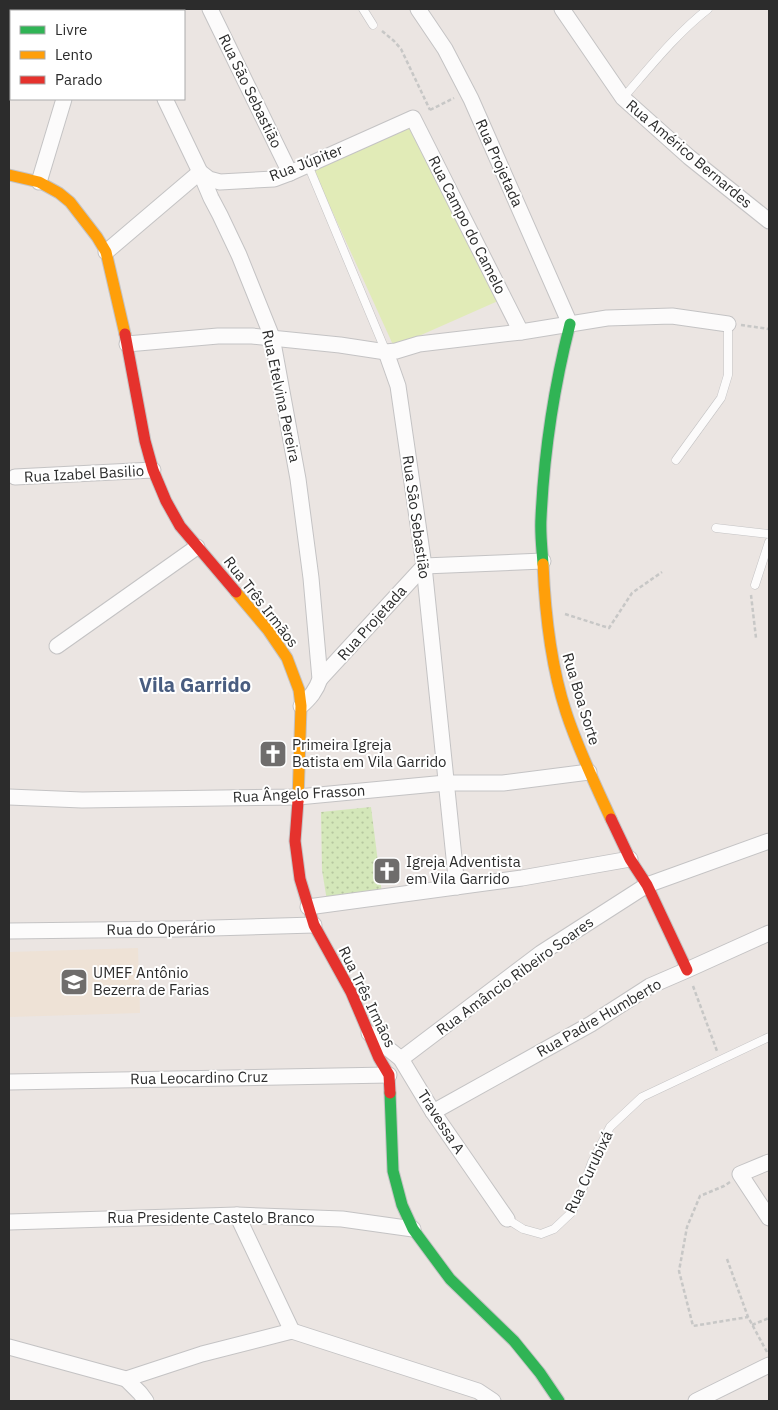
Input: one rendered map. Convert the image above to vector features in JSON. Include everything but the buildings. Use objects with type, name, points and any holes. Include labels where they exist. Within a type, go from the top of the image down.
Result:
[{"type":"street","name":"Rua São Sebastião","points":[[210,9],[290,173]]},
{"type":"street","name":"Rua Projetada","points":[[418,9],[445,49],[467,91],[570,324]]},
{"type":"street","name":"Rua Américo Bernardes","points":[[562,9],[623,98],[689,157],[769,221]]},
{"type":"street","points":[[39,182],[64,100]]},
{"type":"street","name":"Rua Etelvina Pereira","points":[[165,100],[239,255],[272,337],[298,480],[311,578],[320,679]]},
{"type":"street","name":"Rua Júpiter","points":[[200,172],[209,179],[220,182],[274,179],[413,118]]},
{"type":"street","name":"Rua Campo do Camelo","points":[[413,118],[521,332]]},
{"type":"street","points":[[106,252],[200,172]]},
{"type":"street","name":"Rua Três Irmãos","points":[[9,175],[39,182],[70,202],[106,252],[153,470],[166,501],[180,526],[268,630],[287,658],[299,690],[301,706],[295,840],[300,879],[314,925],[351,992],[389,1075],[393,1171],[402,1205],[413,1229],[450,1278],[514,1341],[540,1373],[559,1401]]},
{"type":"street","points":[[127,344],[218,336],[252,336],[386,352],[419,344],[521,332],[608,318],[672,316],[728,324]]},
{"type":"street","name":"Rua Boa Sorte","points":[[570,324],[563,352],[547,449],[541,520],[550,649],[566,711],[588,772],[630,859],[647,885],[687,970]]},
{"type":"street","name":"Rua São Sebastião","points":[[386,352],[398,386],[424,566],[457,886]]},
{"type":"street","name":"Rua Izabel Basilio","points":[[15,477],[153,470]]},
{"type":"street","points":[[58,646],[197,546]]},
{"type":"street","points":[[424,566],[543,561]]},
{"type":"street","name":"Rua Projetada","points":[[320,679],[424,566]]},
{"type":"street","points":[[301,706],[311,698],[320,679]]},
{"type":"street","name":"Rua Ângelo Frasson","points":[[9,797],[82,800],[298,796],[446,784],[503,783],[588,772]]},
{"type":"street","name":"Rua Amâncio Ribeiro Soares","points":[[401,1059],[542,953],[647,885],[769,841]]},
{"type":"street","points":[[308,907],[522,878],[630,859]]},
{"type":"street","name":"Rua do Operário","points":[[9,931],[178,930],[314,925]]},
{"type":"street","name":"Rua Padre Humberto","points":[[433,1112],[591,1024],[650,986],[769,933]]},
{"type":"street","name":"Travessa A","points":[[368,1032],[401,1059],[433,1112],[507,1219]]},
{"type":"street","name":"Rua Leocardino Cruz","points":[[9,1082],[389,1075]]},
{"type":"street","points":[[769,1162],[740,1174],[769,1218]]},
{"type":"street","points":[[237,1215],[292,1331]]},
{"type":"street","name":"Rua Presidente Castelo Branco","points":[[9,1222],[237,1215],[342,1218],[413,1229]]},
{"type":"street","points":[[126,1380],[202,1354],[292,1331],[478,1391],[493,1401]]},
{"type":"street","points":[[9,1347],[126,1380],[146,1401]]},
{"type":"street","points":[[696,1401],[769,1365]]},
{"type":"lane","points":[[363,9],[373,25]]},
{"type":"lane","points":[[623,98],[671,44],[708,9]]},
{"type":"lane","name":"Rua São Sebastião","points":[[308,165],[386,352]]},
{"type":"lane","points":[[676,460],[721,398],[728,375],[728,324]]},
{"type":"lane","points":[[716,528],[769,534]]},
{"type":"lane","points":[[752,589],[769,542]]},
{"type":"lane","name":"Rua Curubixá","points":[[507,1219],[523,1229],[541,1234],[554,1230],[572,1212],[592,1162],[610,1127],[642,1097],[769,1037]]},
{"type":"path","points":[[373,25],[388,36],[401,50],[430,110],[467,91]]},
{"type":"path","points":[[728,324],[769,328]]},
{"type":"path","points":[[546,608],[609,628],[632,593],[662,572]]},
{"type":"path","points":[[752,589],[756,638]]},
{"type":"path","points":[[687,970],[720,1060]]},
{"type":"path","points":[[740,1174],[724,1186],[700,1196],[687,1228],[679,1271],[693,1326],[748,1318]]},
{"type":"path","points":[[727,1259],[748,1318],[769,1356]]},
{"type":"path","points":[[752,1325],[769,1318]]},
{"type":"shaded area","name":"UMEF Antônio Bezerra de Farias","points":[[138,948],[140,1013],[9,1017],[9,952]]},
{"type":"green space","points":[[408,126],[498,301],[394,347],[313,169]]},
{"type":"green space","points":[[371,807],[382,894],[327,901],[322,870],[321,812]]},
{"type":"traffic: fast","points":[[543,564],[541,541],[542,494],[547,445],[559,372],[570,324]]},
{"type":"traffic: fast","points":[[390,1093],[393,1171],[402,1205],[413,1229],[450,1279],[514,1341],[540,1373],[559,1401]]},
{"type":"traffic: slow","points":[[9,175],[39,182],[59,193],[70,202],[97,237],[106,252],[125,334]]},
{"type":"traffic: slow","points":[[543,564],[545,601],[556,676],[576,739],[611,819]]},
{"type":"traffic: slow","points":[[236,592],[268,630],[287,658],[299,690],[301,706],[298,801]]},
{"type":"traffic: jam","points":[[125,334],[145,441],[153,470],[166,501],[180,526],[236,592]]},
{"type":"traffic: jam","points":[[298,801],[295,841],[300,879],[314,925],[351,992],[379,1058],[389,1075],[390,1093]]},
{"type":"traffic: jam","points":[[611,819],[630,859],[647,885],[687,970]]},
{"type":"place","name":"Primeira Igreja Batista em Vila Garrido","points":[[273,754]]},
{"type":"place","name":"Igreja Adventista em Vila Garrido","points":[[387,871]]},
{"type":"place","name":"UMEF Antônio Bezerra de Farias","points":[[74,982]]},
{"type":"district","name":"Vila Garrido","points":[[195,685]]}]
